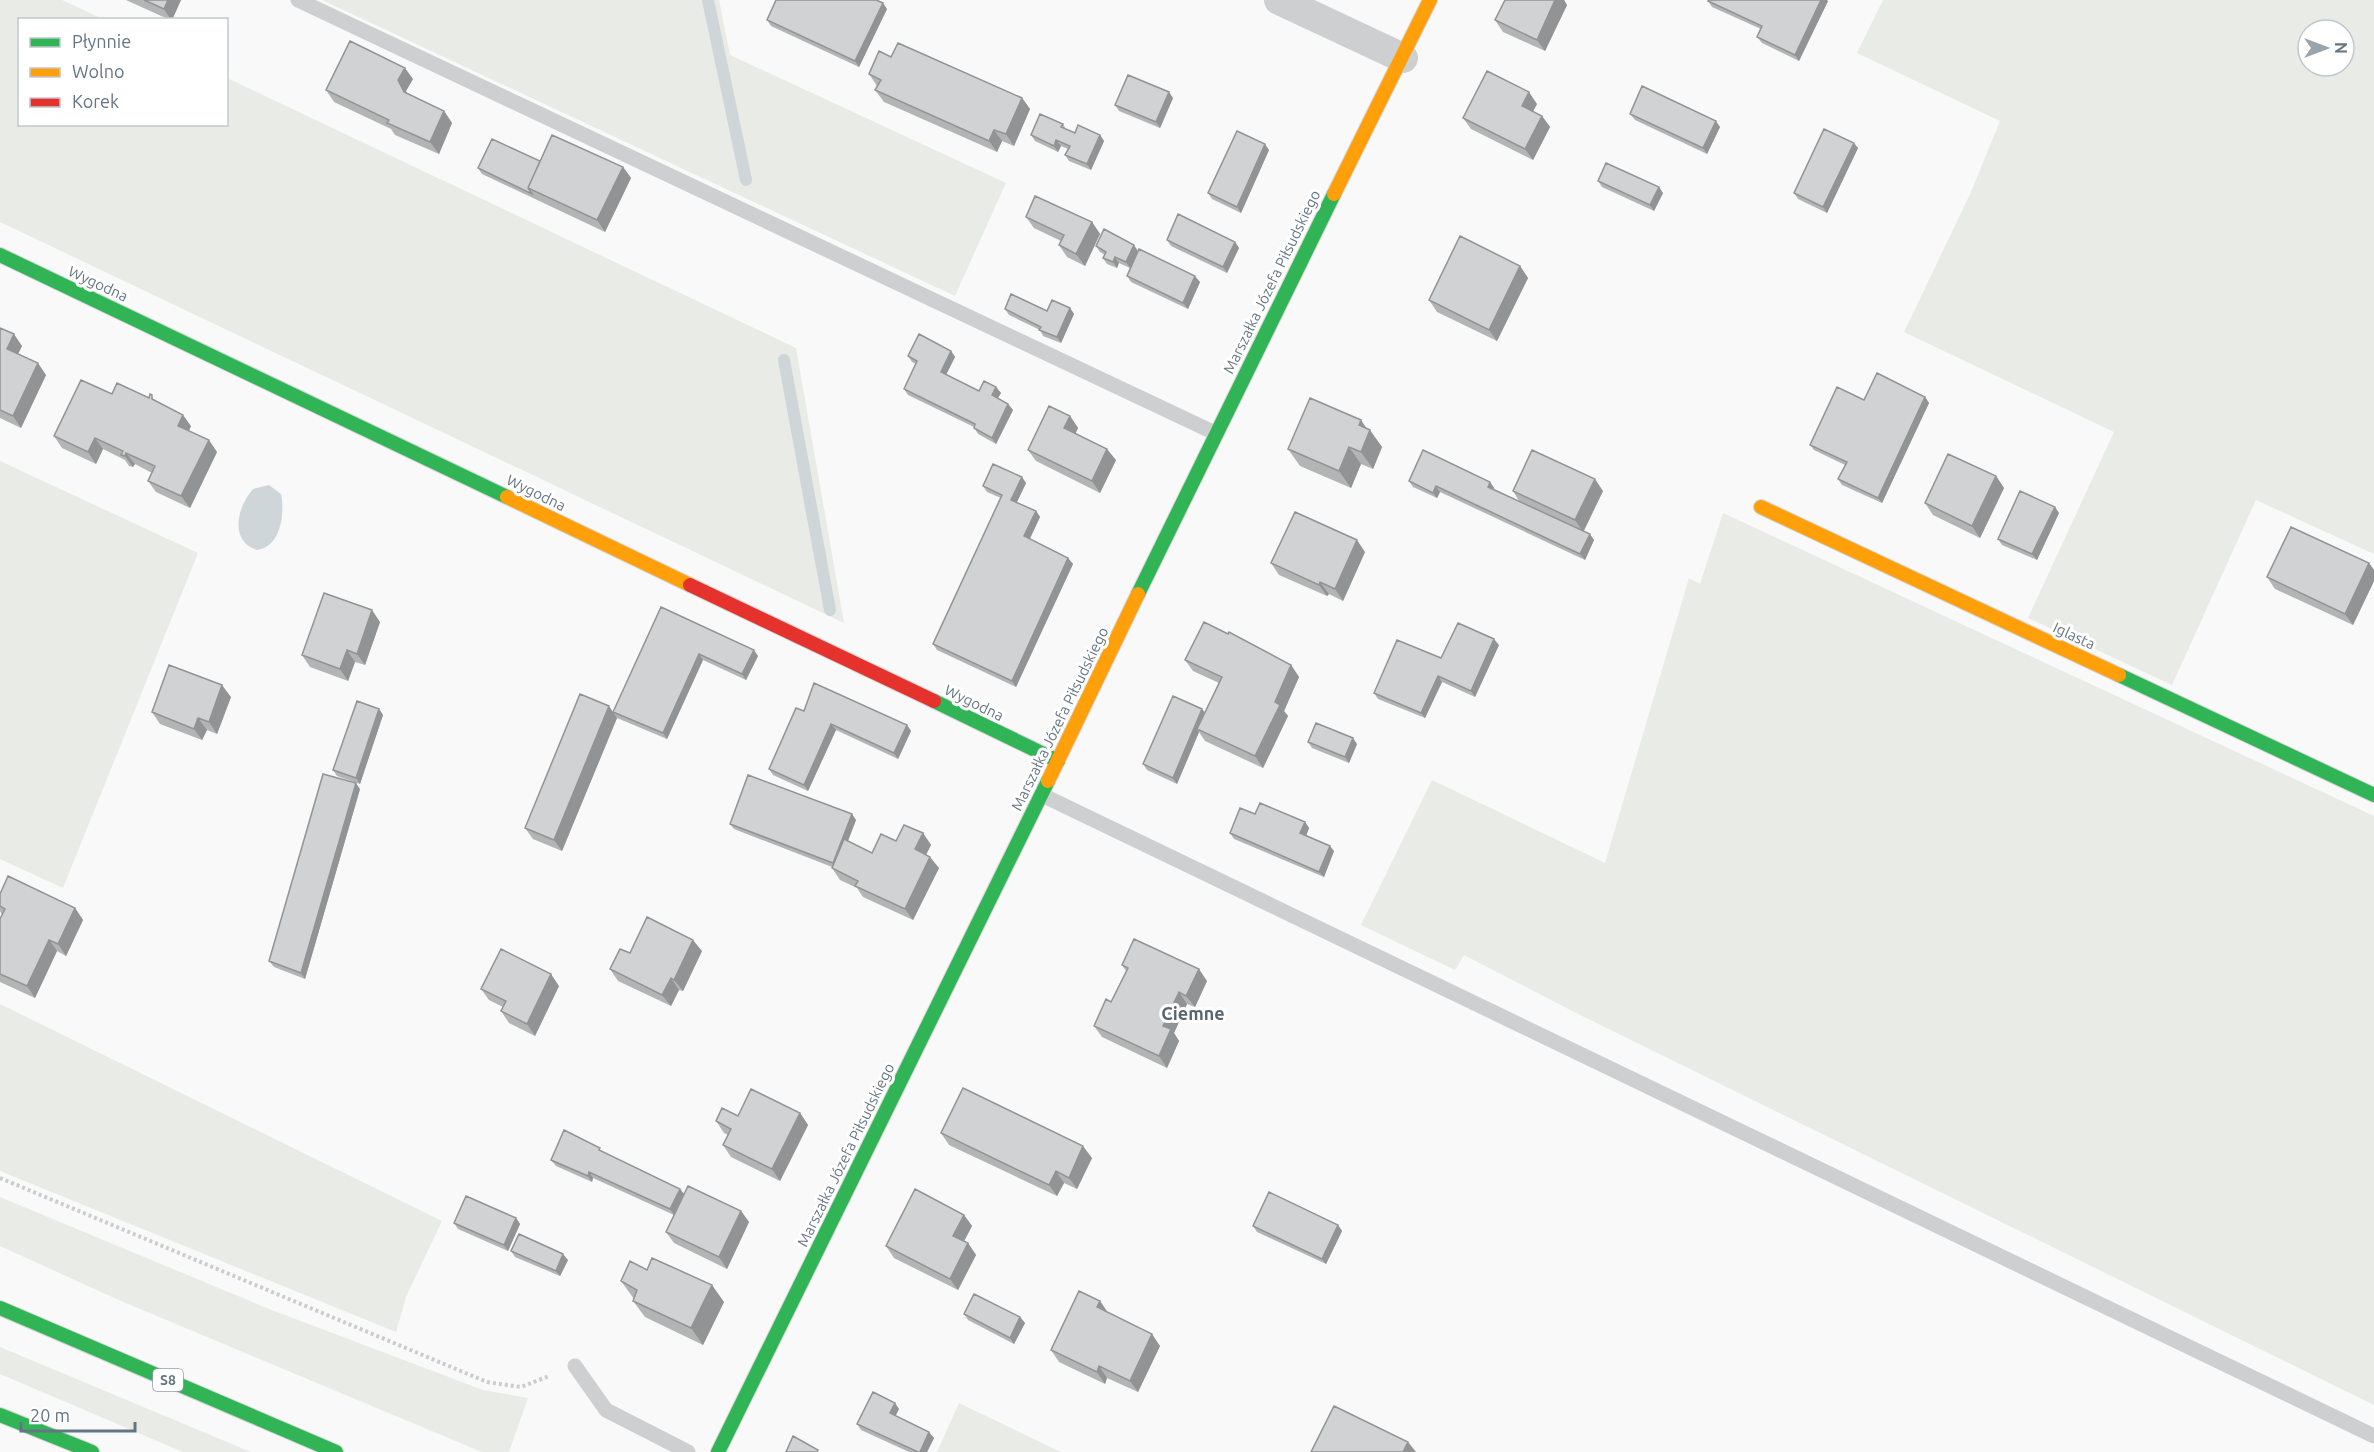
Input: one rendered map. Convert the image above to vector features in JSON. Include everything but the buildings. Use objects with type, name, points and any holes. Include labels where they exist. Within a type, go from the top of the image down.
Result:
[{"type":"main road","name":"Marszałka Józefa Piłsudskiego","points":[[718,1452],[1042,795],[1215,434],[1430,0]]},
{"type":"main road","name":"Wygodna","points":[[0,255],[1058,761]]},
{"type":"main road","name":"Iglasta","points":[[1761,507],[2374,795]]},
{"type":"main road","name":"S8","points":[[0,1308],[336,1452]]},
{"type":"main road","points":[[0,1415],[92,1452]]},
{"type":"street","points":[[1279,0],[1402,58]]},
{"type":"lane","points":[[298,0],[1215,434]]},
{"type":"lane","points":[[1042,795],[2374,1436]]},
{"type":"lane","points":[[575,1366],[606,1410],[688,1452]]},
{"type":"path","points":[[0,1178],[487,1382],[521,1387],[575,1366]]},
{"type":"shaded area","points":[[0,0],[62,0],[101,18],[18,18],[18,126],[228,126],[228,78],[796,348],[844,623],[0,222]]},
{"type":"shaded area","points":[[322,0],[719,0],[730,55],[1006,183],[955,296]]},
{"type":"shaded area","points":[[1883,0],[2374,0],[2374,554],[2256,500],[2172,685],[2028,618],[2114,432],[1904,332],[1971,192],[2000,121],[1857,53]]},
{"type":"shaded area","points":[[0,461],[198,553],[63,888],[0,859]]},
{"type":"shaded area","points":[[269,485],[281,494],[280,528],[271,543],[257,550],[248,546],[242,539],[239,531],[240,514],[247,496],[253,489]]},
{"type":"shaded area","points":[[1723,513],[2374,816],[2374,1405],[1578,1014],[1464,955],[1455,970],[1361,925],[1432,780],[1605,863],[1689,578],[1700,584]]},
{"type":"shaded area","points":[[0,1004],[442,1221],[406,1297],[396,1332],[0,1171]]},
{"type":"shaded area","points":[[0,1197],[269,1309],[483,1390],[528,1398],[509,1452],[482,1452],[121,1301],[0,1246]]},
{"type":"shaded area","points":[[0,1347],[251,1452],[183,1452],[0,1374]]},
{"type":"shaded area","points":[[959,1403],[1061,1452],[937,1452]]},
{"type":"waterway","points":[[708,0],[746,180]]},
{"type":"waterway","points":[[784,360],[830,610]]},
{"type":"traffic: fast","points":[[1138,594],[1334,194]]},
{"type":"traffic: fast","points":[[0,255],[507,497]]},
{"type":"traffic: fast","points":[[2119,675],[2374,795]]},
{"type":"traffic: fast","points":[[934,701],[1058,761]]},
{"type":"traffic: fast","points":[[718,1452],[1048,781]]},
{"type":"traffic: fast","points":[[0,1308],[336,1452]]},
{"type":"traffic: fast","points":[[0,1415],[92,1452]]},
{"type":"traffic: slow","points":[[1334,194],[1430,0]]},
{"type":"traffic: slow","points":[[507,497],[690,585]]},
{"type":"traffic: slow","points":[[1761,507],[2119,675]]},
{"type":"traffic: slow","points":[[1048,781],[1138,594]]},
{"type":"traffic: jam","points":[[690,585],[934,701]]},
{"type":"district","name":"Ciemne","points":[[1193,1014]]}]
